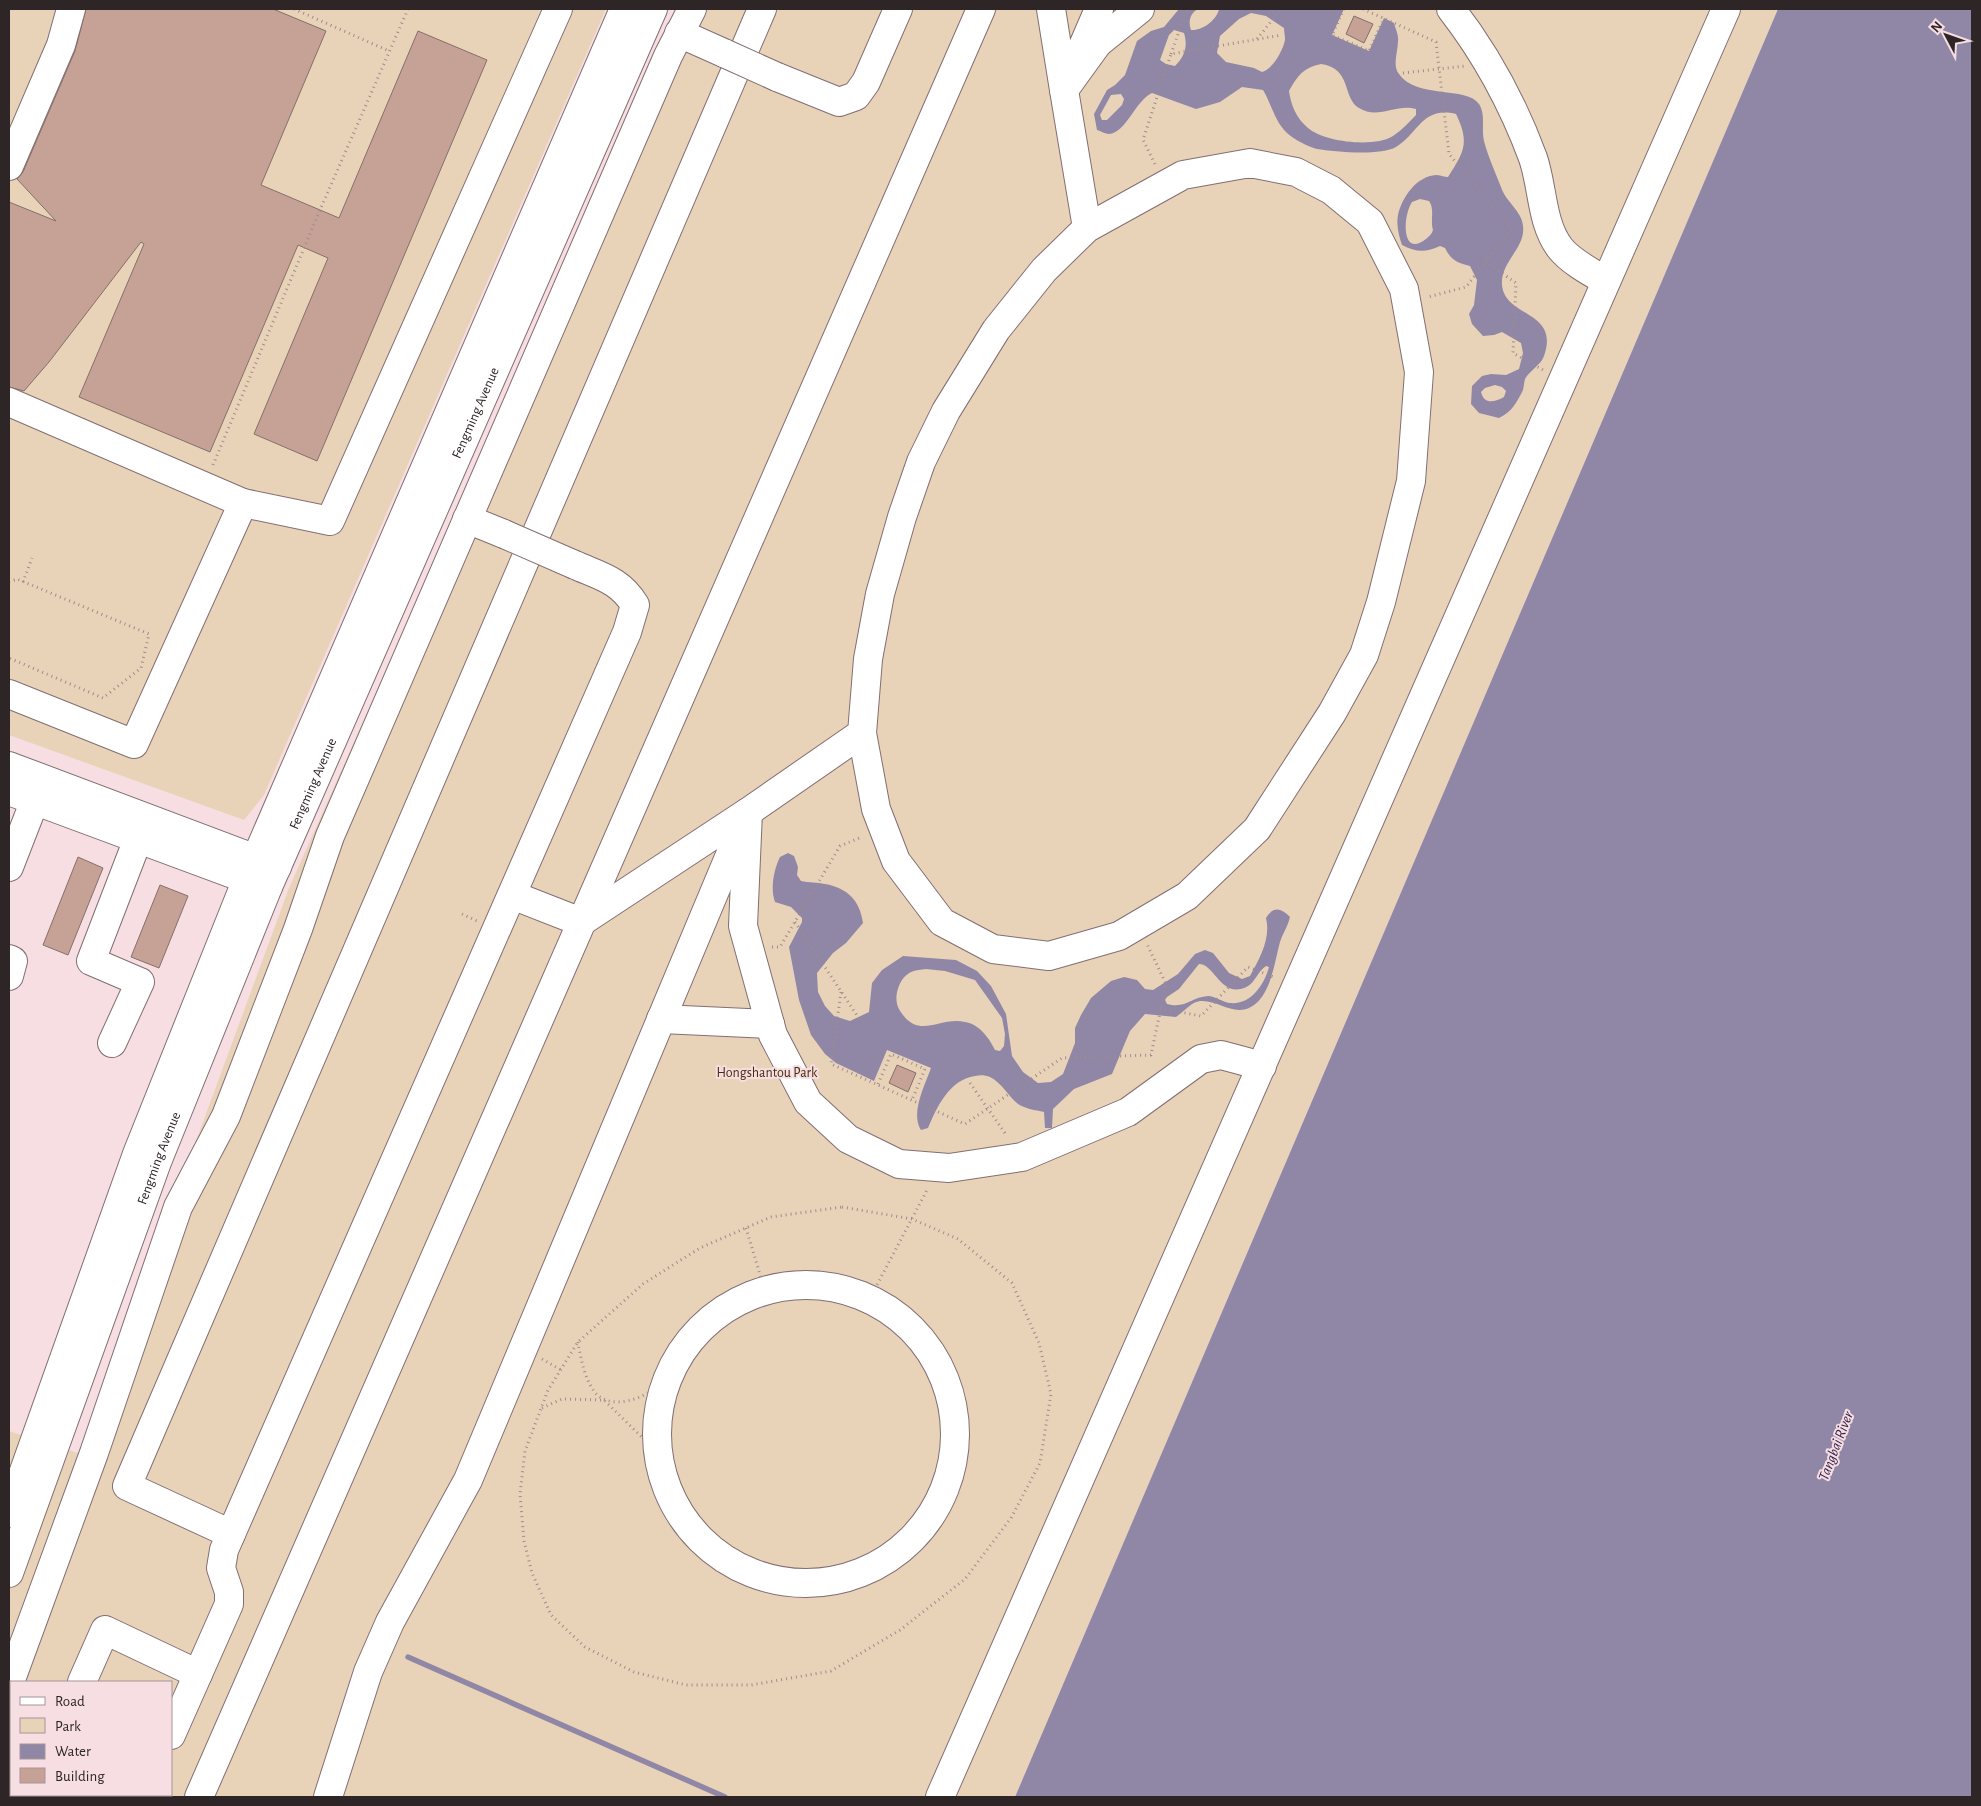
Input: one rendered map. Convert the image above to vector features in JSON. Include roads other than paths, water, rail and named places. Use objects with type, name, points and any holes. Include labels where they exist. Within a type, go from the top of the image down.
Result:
[{"type":"street","points":[[9,166],[61,46],[71,9]]},
{"type":"street","points":[[9,402],[244,503],[330,521],[558,9]]},
{"type":"street","name":"Fengming Avenue","points":[[9,1513],[47,1438],[157,1162],[262,873],[624,9]]},
{"type":"street","name":"Fengming Avenue","points":[[262,873],[652,9]]},
{"type":"street","points":[[10,1681],[94,1453],[178,1207],[226,1116],[298,929],[330,836],[660,74],[692,9]]},
{"type":"street","points":[[231,1534],[127,1486],[762,9]]},
{"type":"street","points":[[680,33],[777,77],[839,102],[856,96],[866,82],[898,9]]},
{"type":"street","points":[[200,1797],[981,9]]},
{"type":"street","points":[[1051,9],[1087,228]]},
{"type":"street","points":[[1064,90],[1100,9]]},
{"type":"street","points":[[1064,90],[1098,42],[1140,9]]},
{"type":"street","points":[[1451,9],[1471,35],[1506,94],[1533,160],[1550,229],[1560,249],[1588,271],[1606,281]]},
{"type":"street","points":[[940,1797],[1726,9]]},
{"type":"street","points":[[1250,164],[1296,172],[1331,190],[1370,222],[1404,289],[1419,372],[1411,481],[1381,602],[1364,655],[1332,713],[1257,829],[1187,896],[1119,936],[1049,956],[993,949],[942,922],[896,861],[876,809],[862,733],[868,659],[880,594],[902,517],[921,462],[946,411],[996,330],[1044,270],[1087,228],[1183,175],[1250,164]]},
{"type":"street","points":[[9,694],[134,744],[244,503]]},
{"type":"street","points":[[172,1733],[228,1604],[229,1592],[221,1568],[224,1550],[627,632],[635,605],[627,592],[614,582],[467,518]]},
{"type":"street","points":[[581,922],[748,812],[862,733]]},
{"type":"street","points":[[9,766],[262,873]]},
{"type":"street","points":[[9,791],[138,839],[262,873]]},
{"type":"street","points":[[9,867],[35,800]]},
{"type":"street","points":[[748,812],[743,926],[773,1035],[808,1102],[848,1139],[899,1164],[948,1168],[1022,1157],[1128,1112],[1201,1059],[1221,1054],[1262,1066]]},
{"type":"street","points":[[328,1797],[368,1672],[390,1622],[468,1480],[748,812]]},
{"type":"street","points":[[112,1043],[140,982],[91,961],[138,839]]},
{"type":"street","points":[[512,895],[581,922]]},
{"type":"street","points":[[9,959],[13,960],[9,976]]},
{"type":"street","points":[[662,1019],[770,1024]]},
{"type":"street","points":[[826,1285],[870,1298],[912,1328],[942,1370],[955,1420],[951,1472],[929,1519],[893,1556],[846,1578],[794,1584],[744,1571],[701,1542],[671,1500],[656,1451],[658,1408],[672,1367],[698,1329],[736,1301],[780,1286],[826,1285]]},
{"type":"street","name":"Fengming Avenue","points":[[11,1567],[47,1438]]},
{"type":"street","points":[[82,1681],[105,1630],[198,1674]]},
{"type":"water","points":[[1179,9],[1198,9],[1190,18],[1191,30],[1195,30],[1208,24],[1218,13],[1219,9],[1344,9],[1332,35],[1369,51],[1384,18],[1394,23],[1398,39],[1396,67],[1399,74],[1407,82],[1429,90],[1464,95],[1479,104],[1483,117],[1484,141],[1490,158],[1503,192],[1520,216],[1523,226],[1521,241],[1502,277],[1505,296],[1512,304],[1539,322],[1545,330],[1547,341],[1543,359],[1525,379],[1521,394],[1507,413],[1499,418],[1479,413],[1471,404],[1472,386],[1482,376],[1491,374],[1506,375],[1519,369],[1523,353],[1521,343],[1502,332],[1483,336],[1472,324],[1469,314],[1474,305],[1477,280],[1470,266],[1455,260],[1445,248],[1440,246],[1421,251],[1402,245],[1398,230],[1397,219],[1400,208],[1411,189],[1429,176],[1448,177],[1458,161],[1464,140],[1456,114],[1445,113],[1428,117],[1404,141],[1389,150],[1380,152],[1346,152],[1317,149],[1293,138],[1283,129],[1263,90],[1242,87],[1220,102],[1196,109],[1152,93],[1140,103],[1126,123],[1115,132],[1108,134],[1097,130],[1094,114],[1107,90],[1125,75],[1137,41],[1151,31],[1164,27]],"holes":[[[1251,13],[1266,16],[1284,28],[1285,40],[1282,49],[1274,63],[1262,72],[1254,68],[1226,62],[1217,53],[1220,36],[1239,19]],[[1174,30],[1184,33],[1186,47],[1175,66],[1160,60],[1169,35]],[[1321,64],[1338,71],[1350,97],[1359,108],[1373,112],[1409,108],[1416,109],[1416,115],[1393,136],[1374,142],[1349,142],[1315,133],[1297,116],[1289,91],[1298,77],[1310,67]],[[1121,94],[1124,99],[1122,105],[1107,120],[1102,120],[1100,115],[1111,95]],[[1420,199],[1429,201],[1431,204],[1433,231],[1418,244],[1408,240],[1406,234],[1409,209],[1412,202]],[[1495,385],[1502,387],[1506,391],[1504,397],[1490,401],[1487,401],[1481,392],[1485,388]]]},
{"type":"water","name":"Tangbai River","points":[[1778,9],[1972,9],[1972,1797],[1015,1797]]},
{"type":"water","points":[[788,853],[794,856],[798,867],[797,875],[801,881],[822,883],[840,889],[856,902],[859,908],[863,923],[846,943],[833,953],[817,973],[818,992],[825,1006],[834,1016],[850,1021],[869,1012],[872,983],[882,970],[903,956],[956,960],[977,971],[991,986],[1006,1014],[1012,1056],[1023,1072],[1038,1083],[1051,1082],[1063,1074],[1075,1043],[1075,1028],[1081,1015],[1091,998],[1111,981],[1124,977],[1137,980],[1145,989],[1153,990],[1178,974],[1195,954],[1205,950],[1213,953],[1229,973],[1242,979],[1250,976],[1261,955],[1267,933],[1266,918],[1269,914],[1274,910],[1280,910],[1290,917],[1280,942],[1269,984],[1258,1002],[1249,1008],[1239,1010],[1211,1002],[1199,1001],[1192,1004],[1176,1017],[1145,1014],[1130,1031],[1112,1074],[1074,1089],[1053,1109],[1052,1128],[1045,1128],[1044,1112],[1018,1104],[994,1080],[988,1076],[981,1075],[966,1079],[951,1089],[940,1103],[928,1128],[921,1130],[917,1116],[918,1107],[931,1068],[887,1050],[874,1081],[836,1063],[825,1054],[811,1035],[799,1000],[789,947],[802,922],[802,918],[791,907],[775,902],[774,897],[773,879],[780,857]],"holes":[[[1199,964],[1205,966],[1225,986],[1232,989],[1248,986],[1263,968],[1269,967],[1260,987],[1244,1001],[1230,1003],[1208,996],[1179,1005],[1167,1004],[1165,1000],[1167,997],[1179,989]],[[926,969],[945,971],[975,980],[1002,1018],[1005,1034],[1004,1046],[1000,1051],[995,1050],[983,1032],[970,1023],[955,1021],[921,1026],[906,1019],[897,1005],[896,998],[899,987],[904,977],[910,973]]]},
{"type":"waterway","points":[[408,1657],[725,1797]]},
{"type":"park label","name":"Hongshantou Park","points":[[767,1073]]}]
